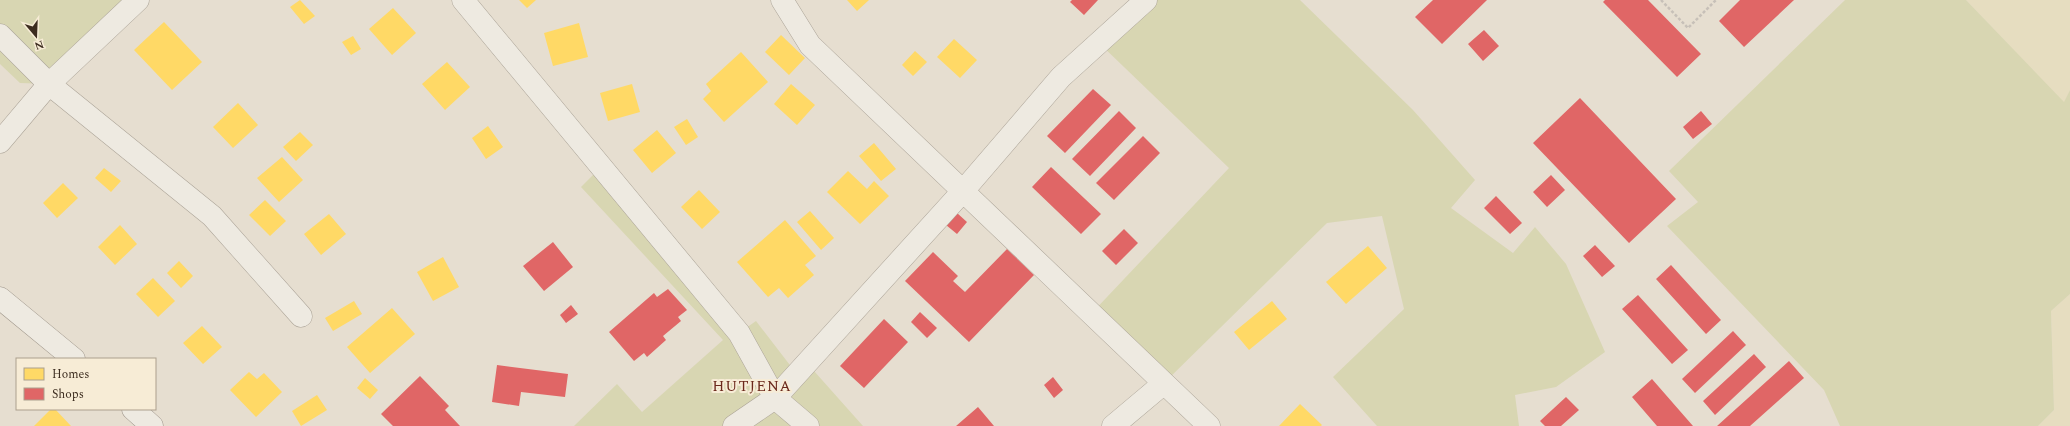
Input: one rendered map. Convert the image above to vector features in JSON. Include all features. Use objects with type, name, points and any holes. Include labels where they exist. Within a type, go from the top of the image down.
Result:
[{"type":"street","points":[[0,142],[50,84],[138,0]]},
{"type":"street","points":[[463,0],[739,333],[775,398],[808,426]]},
{"type":"street","points":[[782,0],[810,45],[1163,384],[1209,426]]},
{"type":"street","points":[[734,426],[775,398],[963,191],[1061,77],[1146,0]]},
{"type":"street","points":[[0,35],[50,84],[212,216],[301,316]]},
{"type":"street","points":[[0,298],[73,358]]},
{"type":"street","points":[[1113,426],[1163,384]]},
{"type":"street","points":[[134,410],[152,426]]},
{"type":"path","points":[[1661,0],[1688,28],[1716,0]]},
{"type":"shaded area","points":[[0,0],[138,0],[49,84],[20,83],[0,64]]},
{"type":"shaded area","points":[[1146,0],[1300,0],[1413,110],[1475,180],[1451,208],[1513,253],[1535,227],[1566,264],[1605,352],[1556,387],[1515,395],[1519,426],[1377,426],[1333,377],[1404,309],[1382,216],[1327,223],[1163,384],[1090,315],[1229,168],[1098,42]]},
{"type":"shaded area","points":[[1845,0],[1966,0],[2064,102],[2070,90],[2070,294],[2051,311],[2054,410],[2038,426],[1840,426],[1824,390],[1667,226],[1698,202],[1669,171]]},
{"type":"shaded area","points":[[1966,0],[2070,0],[2070,90],[2064,103]]},
{"type":"shaded area","points":[[601,167],[739,333],[756,321],[796,373],[806,362],[863,426],[574,426],[617,384],[642,412],[723,340],[581,187]]},
{"type":"shaded area","points":[[2070,294],[2070,426],[2038,426],[2054,410],[2051,311]]},
{"type":"building: Homes","points":[[300,0],[315,16],[304,24],[290,7]]},
{"type":"building: Homes","points":[[519,0],[536,0],[527,8]]},
{"type":"building: Homes","points":[[847,0],[869,0],[857,11]]},
{"type":"building: Homes","points":[[393,8],[416,33],[392,55],[369,29]]},
{"type":"building: Homes","points":[[164,22],[202,62],[172,90],[134,50]]},
{"type":"building: Homes","points":[[579,23],[588,57],[553,66],[544,33]]},
{"type":"building: Homes","points":[[781,35],[805,58],[789,75],[765,52]]},
{"type":"building: Homes","points":[[353,36],[361,49],[351,55],[342,42]]},
{"type":"building: Homes","points":[[954,39],[977,60],[960,78],[937,57]]},
{"type":"building: Homes","points":[[915,51],[927,62],[913,76],[902,65]]},
{"type":"building: Homes","points":[[741,52],[768,82],[724,122],[703,99],[711,91],[706,84]]},
{"type":"building: Homes","points":[[447,62],[470,87],[445,110],[422,84]]},
{"type":"building: Homes","points":[[632,84],[640,112],[608,121],[600,93]]},
{"type":"building: Homes","points":[[791,84],[815,105],[797,125],[774,104]]},
{"type":"building: Homes","points":[[238,103],[258,125],[233,148],[213,127]]},
{"type":"building: Homes","points":[[687,119],[698,137],[686,145],[674,127]]},
{"type":"building: Homes","points":[[488,126],[503,147],[486,159],[472,138]]},
{"type":"building: Homes","points":[[657,130],[676,153],[652,173],[633,150]]},
{"type":"building: Homes","points":[[300,132],[313,145],[296,161],[283,147]]},
{"type":"building: Homes","points":[[874,143],[896,169],[881,181],[859,156]]},
{"type":"building: Homes","points":[[282,157],[303,180],[279,202],[257,178]]},
{"type":"building: Homes","points":[[104,168],[121,181],[111,192],[95,178]]},
{"type":"building: Homes","points":[[848,171],[867,189],[874,181],[889,196],[860,224],[827,192]]},
{"type":"building: Homes","points":[[63,183],[78,198],[57,218],[43,203]]},
{"type":"building: Homes","points":[[699,190],[720,212],[702,229],[681,207]]},
{"type":"building: Homes","points":[[265,200],[286,221],[270,236],[249,215]]},
{"type":"building: Homes","points":[[810,211],[834,238],[821,250],[797,222]]},
{"type":"building: Homes","points":[[329,214],[346,234],[321,255],[304,234]]},
{"type":"building: Homes","points":[[785,220],[816,256],[805,265],[814,275],[788,298],[779,288],[768,297],[737,262]]},
{"type":"building: Homes","points":[[120,225],[137,244],[115,265],[98,247]]},
{"type":"building: Homes","points":[[1368,246],[1387,268],[1346,304],[1326,282]]},
{"type":"building: Homes","points":[[443,257],[459,287],[433,301],[417,272]]},
{"type":"building: Homes","points":[[179,261],[193,276],[181,288],[167,273]]},
{"type":"building: Homes","points":[[153,278],[175,301],[158,317],[136,294]]},
{"type":"building: Homes","points":[[354,301],[362,314],[333,331],[325,318]]},
{"type":"building: Homes","points":[[1272,301],[1287,319],[1249,350],[1234,332]]},
{"type":"building: Homes","points":[[392,308],[415,334],[370,373],[347,347]]},
{"type":"building: Homes","points":[[202,326],[222,347],[203,364],[183,343]]},
{"type":"building: Homes","points":[[249,372],[257,379],[264,373],[282,392],[256,417],[230,390]]},
{"type":"building: Homes","points":[[365,378],[378,390],[370,399],[357,388]]},
{"type":"building: Homes","points":[[317,395],[327,410],[301,426],[292,411]]},
{"type":"building: Homes","points":[[1300,404],[1322,425],[1279,426]]},
{"type":"building: Homes","points":[[50,410],[56,410],[71,426],[34,426]]},
{"type":"building: Shops","points":[[1072,0],[1098,0],[1084,15],[1070,2]]},
{"type":"building: Shops","points":[[1433,0],[1487,0],[1442,44],[1415,17]]},
{"type":"building: Shops","points":[[1605,0],[1648,0],[1701,54],[1677,77],[1603,2]]},
{"type":"building: Shops","points":[[1740,0],[1794,0],[1744,47],[1719,21]]},
{"type":"building: Shops","points":[[1484,30],[1499,46],[1483,61],[1468,44]]},
{"type":"building: Shops","points":[[1093,89],[1111,105],[1065,153],[1047,136]]},
{"type":"building: Shops","points":[[1580,98],[1676,199],[1629,243],[1533,143]]},
{"type":"building: Shops","points":[[1119,111],[1136,128],[1090,176],[1072,159]]},
{"type":"building: Shops","points":[[1701,111],[1712,124],[1693,139],[1683,127]]},
{"type":"building: Shops","points":[[1143,136],[1160,153],[1114,200],[1096,183]]},
{"type":"building: Shops","points":[[1051,167],[1101,214],[1081,234],[1032,187]]},
{"type":"building: Shops","points":[[1551,175],[1565,190],[1547,207],[1533,192]]},
{"type":"building: Shops","points":[[1496,196],[1522,223],[1510,234],[1484,208]]},
{"type":"building: Shops","points":[[957,213],[967,222],[957,234],[946,225]]},
{"type":"building: Shops","points":[[1124,229],[1138,243],[1116,265],[1102,251]]},
{"type":"building: Shops","points":[[553,242],[573,267],[544,291],[523,266]]},
{"type":"building: Shops","points":[[1595,245],[1615,266],[1602,277],[1583,256]]},
{"type":"building: Shops","points":[[1007,249],[1034,275],[969,342],[905,281],[933,252],[958,276],[953,281],[965,292]]},
{"type":"building: Shops","points":[[1671,265],[1721,320],[1706,334],[1656,279]]},
{"type":"building: Shops","points":[[668,289],[687,310],[678,317],[681,321],[663,336],[666,340],[647,357],[644,353],[634,361],[609,332],[654,293],[657,297]]},
{"type":"building: Shops","points":[[1638,295],[1688,350],[1672,364],[1622,309]]},
{"type":"building: Shops","points":[[571,305],[578,314],[566,323],[560,315]]},
{"type":"building: Shops","points":[[920,312],[937,328],[927,338],[911,322]]},
{"type":"building: Shops","points":[[884,319],[908,342],[864,388],[840,366]]},
{"type":"building: Shops","points":[[1733,331],[1746,345],[1695,393],[1682,379]]},
{"type":"building: Shops","points":[[1754,354],[1766,367],[1715,415],[1703,401]]},
{"type":"building: Shops","points":[[1789,361],[1804,378],[1750,426],[1717,426]]},
{"type":"building: Shops","points":[[497,365],[568,374],[565,397],[521,392],[519,406],[492,402]]},
{"type":"building: Shops","points":[[420,376],[449,406],[445,410],[460,426],[393,426],[381,414]]},
{"type":"building: Shops","points":[[1053,377],[1063,390],[1054,398],[1044,385]]},
{"type":"building: Shops","points":[[1652,379],[1693,426],[1657,426],[1632,397]]},
{"type":"building: Shops","points":[[1566,397],[1579,410],[1561,426],[1545,426],[1540,421]]},
{"type":"building: Shops","points":[[978,407],[994,426],[956,426]]},
{"type":"district","name":"HUTJENA","points":[[752,386]]}]
